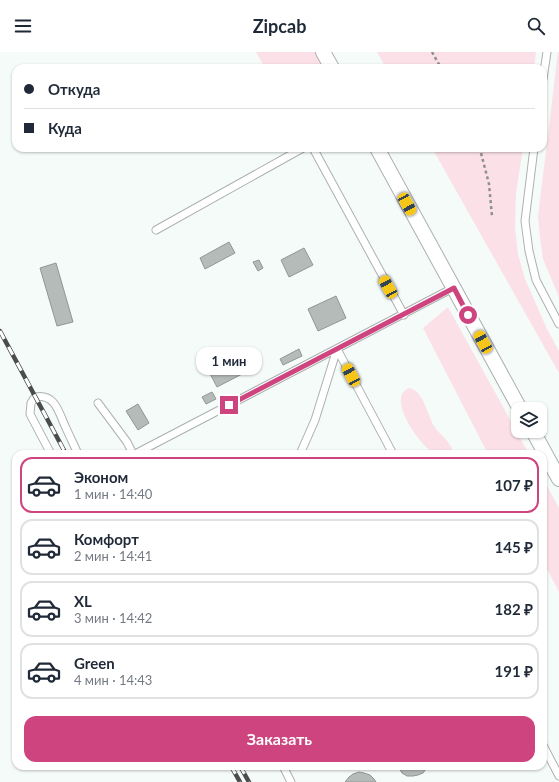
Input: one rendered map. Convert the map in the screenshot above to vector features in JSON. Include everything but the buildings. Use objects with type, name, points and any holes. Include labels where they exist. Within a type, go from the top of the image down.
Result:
[{"type":"street","points":[[323,52],[330,64]]},
{"type":"street","points":[[379,152],[516,402]]},
{"type":"street","points":[[537,438],[543,450]]},
{"type":"street","points":[[547,457],[559,479]]},
{"type":"lane","points":[[545,64],[547,52]]},
{"type":"lane","points":[[156,230],[296,152]]},
{"type":"lane","points":[[315,152],[404,314]]},
{"type":"lane","points":[[534,152],[526,221],[529,251],[536,280],[559,324]]},
{"type":"lane","points":[[142,450],[454,288]]},
{"type":"lane","points":[[302,450],[315,420],[338,349]]},
{"type":"lane","points":[[338,349],[391,450]]},
{"type":"lane","points":[[48,450],[30,414],[31,403],[35,397],[43,395],[50,399],[60,411],[65,427],[76,450]]},
{"type":"lane","points":[[98,403],[132,450]]},
{"type":"lane","points":[[547,753],[559,776]]},
{"type":"lane","points":[[285,770],[291,782]]},
{"type":"path","points":[[432,52],[439,64]]},
{"type":"path","points":[[480,152],[489,184],[492,216]]},
{"type":"shaded area","points":[[256,52],[316,52],[323,64],[263,64]]},
{"type":"shaded area","points":[[377,52],[536,52],[534,64],[384,64]]},
{"type":"shaded area","points":[[559,52],[559,297],[543,259],[538,216]]},
{"type":"shaded area","points":[[434,152],[522,152],[516,193],[515,228],[518,254],[525,279],[547,329],[559,351],[559,373]]},
{"type":"shaded area","points":[[448,307],[511,421],[511,438],[520,438],[527,450],[486,450],[423,328]]},
{"type":"shaded area","points":[[409,388],[414,390],[422,398],[434,426],[452,448],[451,450],[430,450],[421,441],[407,421],[403,411],[401,401],[403,393]]},
{"type":"shaded area","points":[[547,486],[559,508],[559,592],[547,569]]},
{"type":"railway","points":[[0,331],[64,450]]},
{"type":"railway","points":[[233,770],[240,782]]},
{"type":"railway","points":[[242,770],[249,782]]},
{"type":"route","points":[[229,405],[454,288],[468,315]]}]
